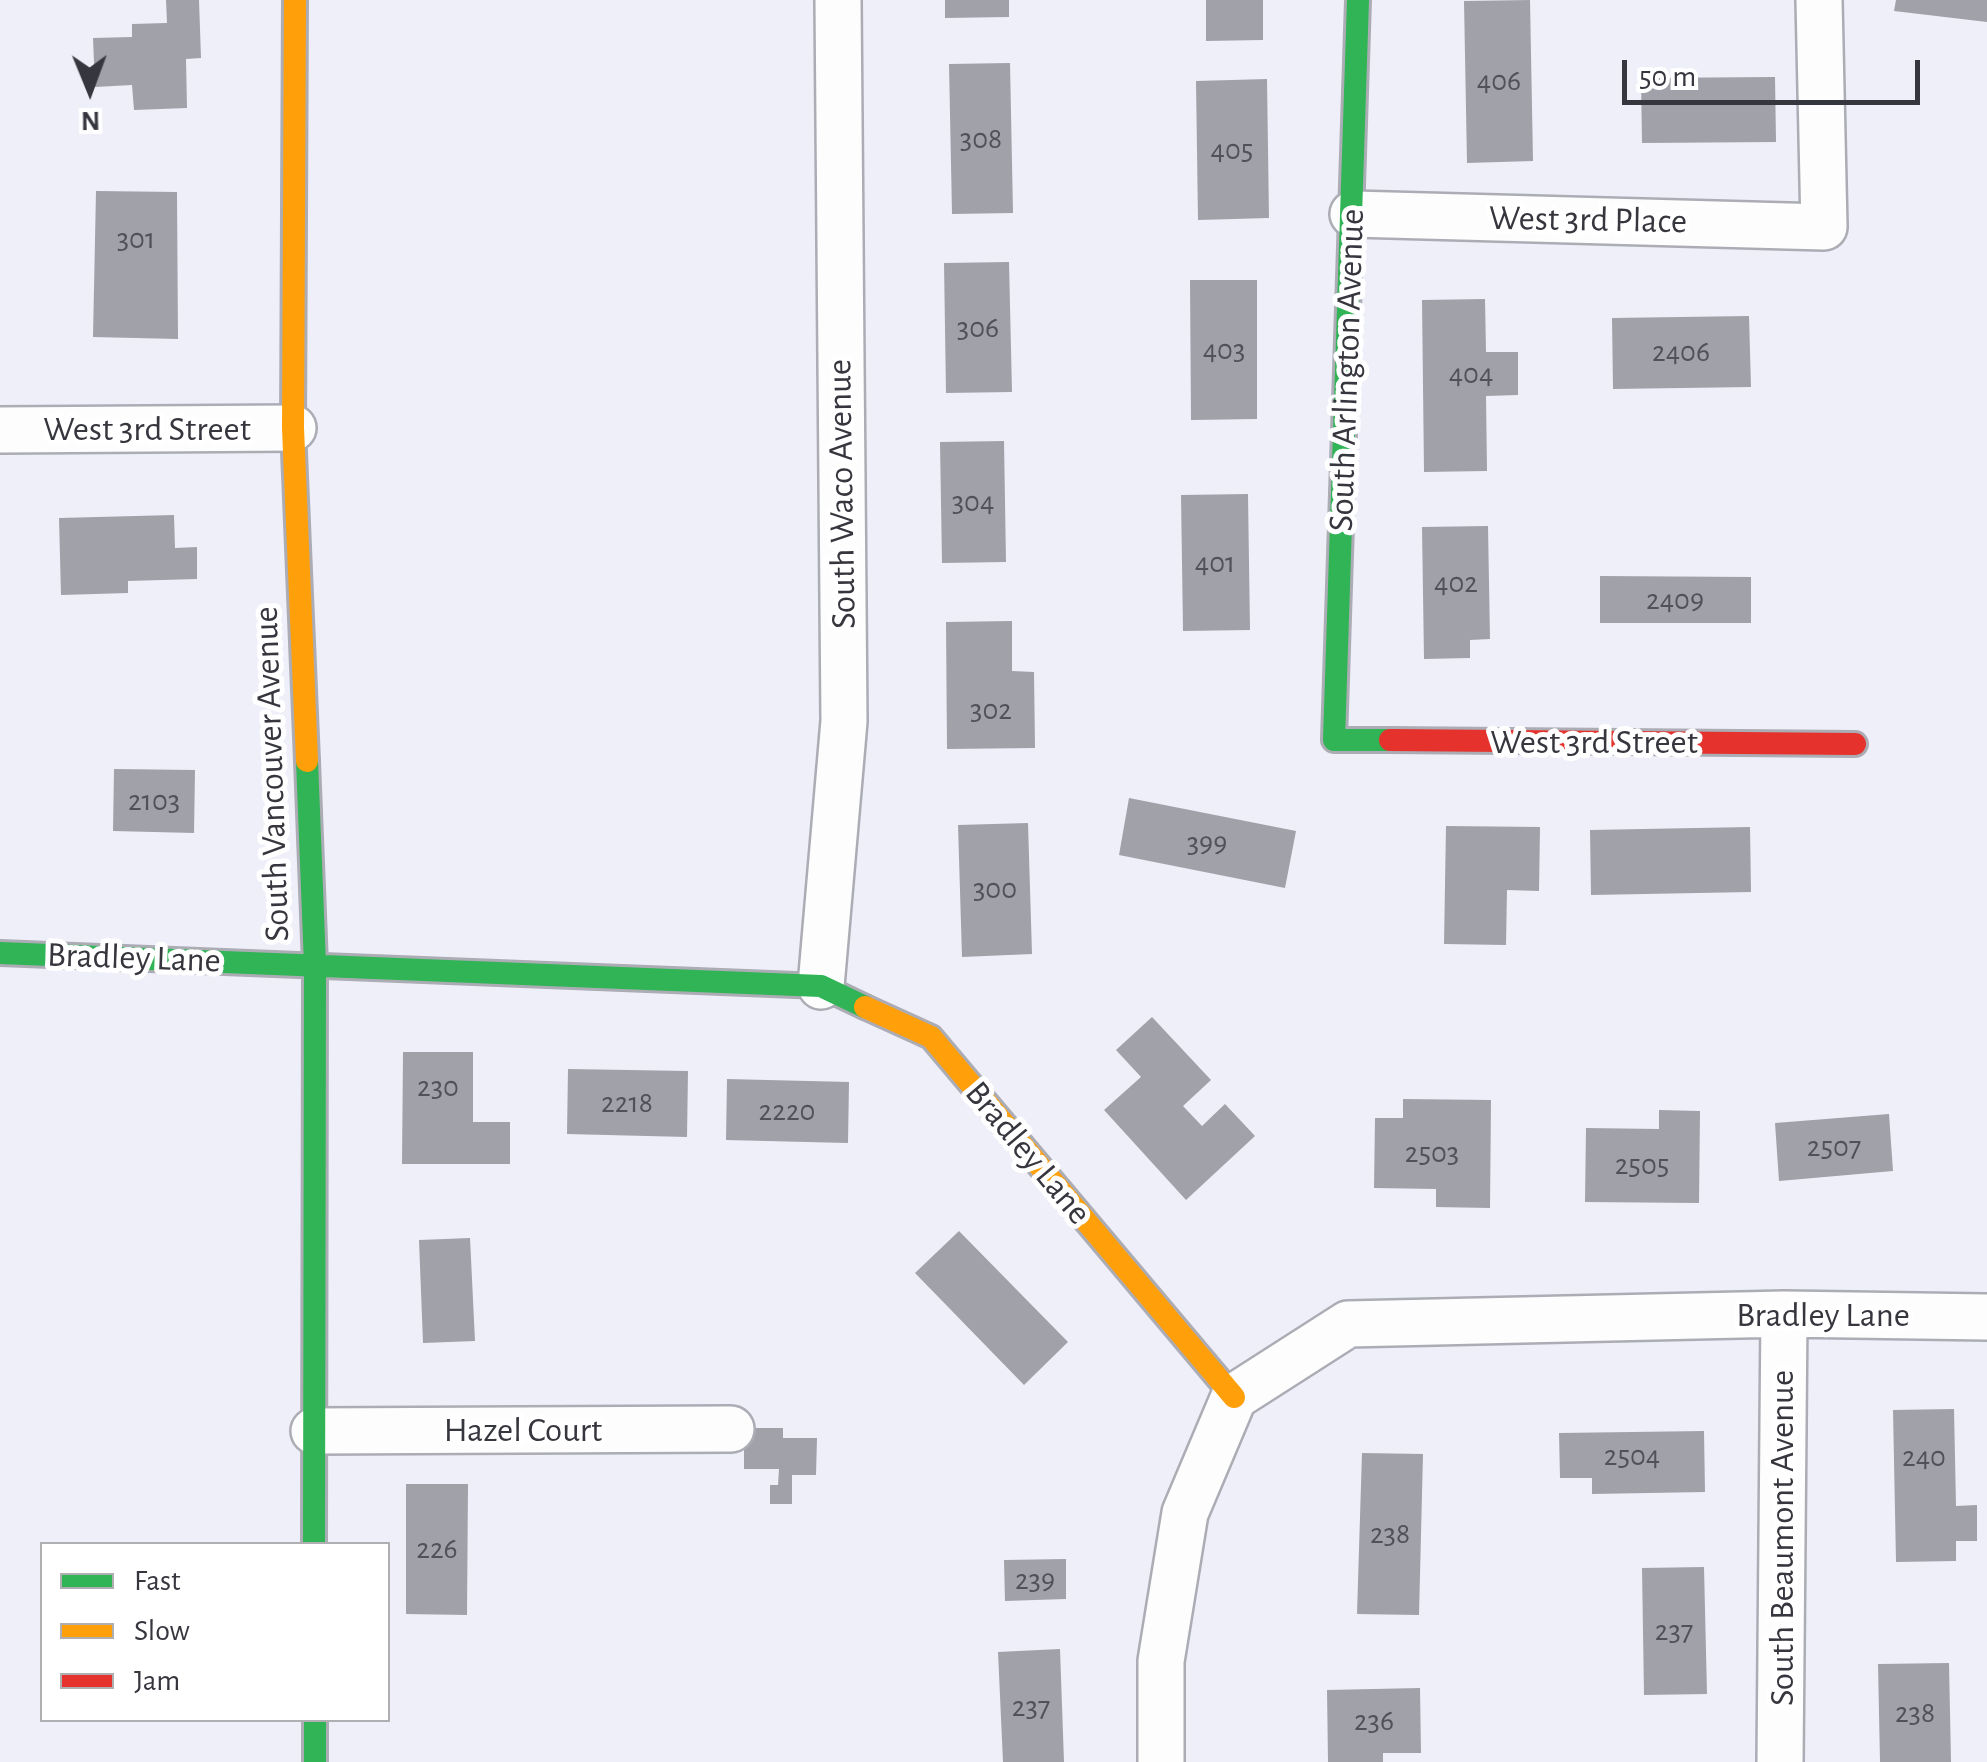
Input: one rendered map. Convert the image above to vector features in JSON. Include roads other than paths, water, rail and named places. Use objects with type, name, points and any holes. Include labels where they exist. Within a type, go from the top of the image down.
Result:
[{"type":"street","name":"South Vancouver Avenue","points":[[295,0],[294,428],[315,966],[314,1542]]},
{"type":"street","name":"South Waco Avenue","points":[[821,986],[844,721],[838,0]]},
{"type":"street","name":"South Arlington Avenue","points":[[1334,740],[1358,0]]},
{"type":"street","name":"West 3rd Place","points":[[1353,214],[1824,226],[1819,0]]},
{"type":"street","name":"West 3rd Street","points":[[0,430],[294,428]]},
{"type":"street","name":"West 3rd Street","points":[[1334,740],[1855,744]]},
{"type":"street","name":"Bradley Lane","points":[[0,952],[821,986],[931,1037],[1234,1397],[1348,1324],[1784,1314],[1987,1316]]},
{"type":"street","name":"South Beaumont Avenue","points":[[1780,1762],[1784,1314]]},
{"type":"street","points":[[1160,1762],[1161,1661],[1185,1513],[1234,1397]]},
{"type":"street","name":"Hazel Court","points":[[314,1431],[731,1429]]},
{"type":"street","points":[[315,1722],[315,1762]]}]
